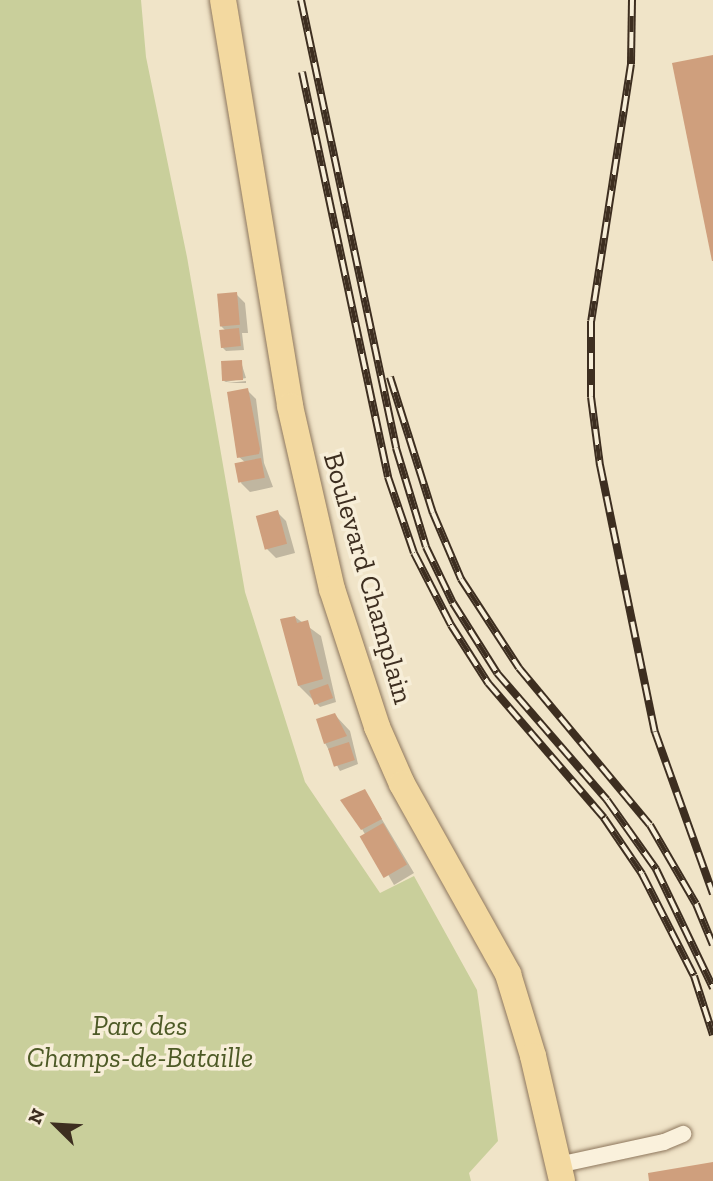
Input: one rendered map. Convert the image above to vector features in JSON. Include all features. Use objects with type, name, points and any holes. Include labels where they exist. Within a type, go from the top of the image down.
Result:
[{"type":"main road","name":"Boulevard Champlain","points":[[223,0],[290,406],[332,589],[377,727],[402,783],[508,974],[530,1044],[560,1173]]},
{"type":"street","points":[[560,1173],[683,1134]]},
{"type":"green space","name":"Parc des Champs-de-Bataille","points":[[0,0],[141,0],[146,57],[187,257],[245,592],[305,782],[380,893],[414,876],[477,990],[498,1141],[469,1173],[471,1181],[0,1181]]},
{"type":"building","points":[[713,55],[713,261],[712,261],[672,63]]},
{"type":"building","points":[[237,292],[240,325],[220,327],[217,294]]},
{"type":"building","points":[[239,328],[241,346],[221,348],[219,330]]},
{"type":"building","points":[[242,360],[243,380],[222,381],[221,361]]},
{"type":"building","points":[[248,388],[260,449],[259,454],[237,458],[227,392]]},
{"type":"building","points":[[261,458],[265,478],[238,483],[234,463]]},
{"type":"building","points":[[278,510],[287,544],[265,550],[256,516]]},
{"type":"building","points":[[295,616],[297,623],[308,620],[323,679],[298,686],[280,619]]},
{"type":"building","points":[[328,684],[333,698],[314,705],[309,691]]},
{"type":"building","points":[[335,713],[347,736],[324,744],[316,719]]},
{"type":"building","points":[[349,742],[355,760],[334,767],[328,749]]},
{"type":"building","points":[[365,789],[382,819],[361,830],[340,800]]},
{"type":"building","points":[[383,823],[407,865],[384,878],[360,836]]},
{"type":"building","points":[[713,1162],[713,1181],[649,1181],[648,1173]]},
{"type":"railway","points":[[301,0],[396,448],[426,547],[453,603],[497,673],[607,800],[656,869],[713,988]]},
{"type":"railway","points":[[632,0],[631,64],[591,321],[591,397],[600,465],[655,732],[713,894]]},
{"type":"railway","points":[[302,72],[388,477],[414,553],[451,625],[488,683],[604,818],[642,874],[694,976],[713,1035]]},
{"type":"railway","points":[[390,377],[433,513],[461,579],[519,668],[650,825],[696,904],[713,945]]}]
